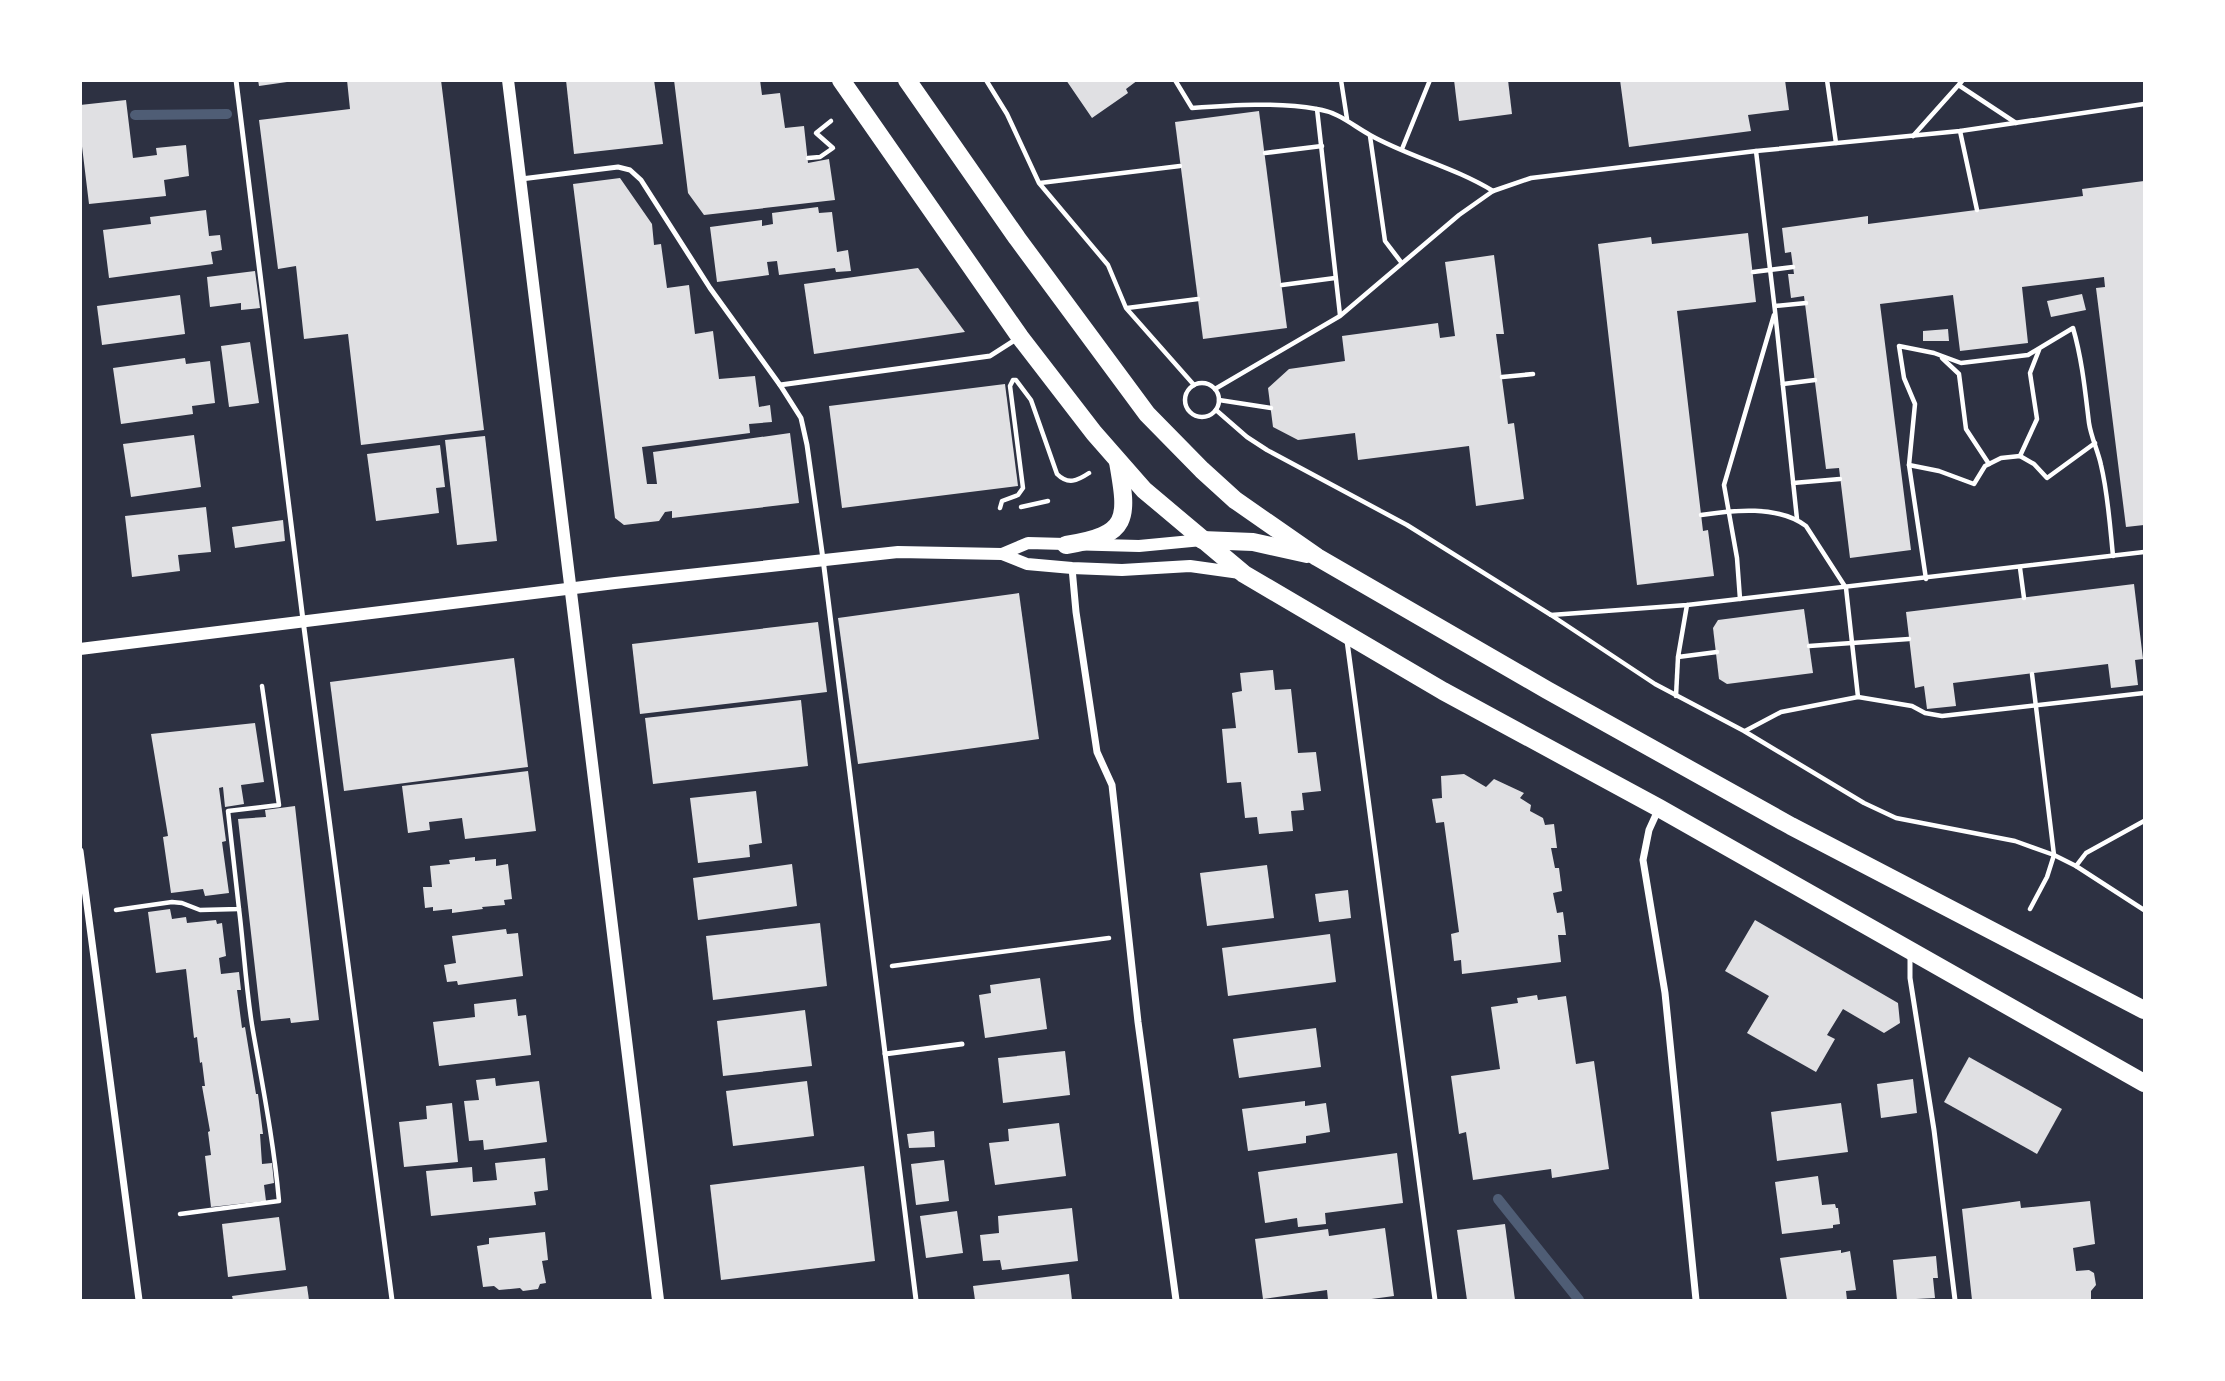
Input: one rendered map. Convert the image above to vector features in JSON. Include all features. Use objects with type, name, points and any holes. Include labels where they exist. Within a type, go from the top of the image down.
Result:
[{"type":"main road","points":[[841,80],[1020,337],[1118,462],[1144,490],[1244,574],[1443,691],[1660,808],[2144,1083]]},
{"type":"main road","points":[[907,80],[1017,238],[1155,423],[1236,500],[1317,557],[1438,629],[1731,793],[2144,1010]]},
{"type":"main road","points":[[1066,545],[1106,536],[1120,520],[1125,505],[1118,462]]},
{"type":"main road","points":[[1202,540],[1253,542],[1317,557]]},
{"type":"street","points":[[508,80],[658,1300]]},
{"type":"street","points":[[1002,554],[1028,543],[1139,546],[1202,540]]},
{"type":"street","points":[[80,649],[571,588],[898,552],[1002,554],[1027,564],[1072,568],[1190,566],[1244,574]]},
{"type":"street","points":[[1072,568],[1097,752],[1112,785],[1138,1023],[1176,1300]]},
{"type":"street","points":[[1660,808],[1649,830],[1643,860],[1665,993],[1696,1300]]},
{"type":"street","points":[[80,851],[139,1300]]},
{"type":"lane","points":[[236,80],[392,1300]]},
{"type":"lane","points":[[521,179],[618,167],[630,170],[641,180],[710,288],[780,384],[801,418],[822,559],[916,1300]]},
{"type":"lane","points":[[780,384],[990,356],[1020,337]]},
{"type":"lane","points":[[1347,636],[1435,1300]]},
{"type":"lane","points":[[1910,951],[1910,978],[1934,1130],[1955,1300]]},
{"type":"lane","points":[[885,1054],[962,1044]]},
{"type":"path","points":[[986,80],[1007,114],[1040,183],[1108,265],[1126,308],[1194,385]]},
{"type":"path","points":[[1175,80],[1192,108],[1246,105],[1317,109],[1347,120],[1370,136],[1473,178],[1493,191]]},
{"type":"path","points":[[1341,80],[1347,120]]},
{"type":"path","points":[[1402,149],[1430,80]]},
{"type":"path","points":[[1827,80],[1836,143]]},
{"type":"path","points":[[1913,136],[1961,82],[2017,123]]},
{"type":"path","points":[[1215,389],[1340,316],[1401,262],[1493,191],[1531,178],[1756,151],[1960,131],[2144,104]]},
{"type":"path","points":[[1317,109],[1340,316]]},
{"type":"path","points":[[808,158],[820,156],[833,148],[816,133],[831,121]]},
{"type":"path","points":[[1960,131],[1977,210]]},
{"type":"path","points":[[1370,136],[1385,241],[1401,262]]},
{"type":"path","points":[[1265,153],[1322,146]]},
{"type":"path","points":[[1756,151],[1797,519]]},
{"type":"path","points":[[1040,183],[1180,166]]},
{"type":"path","points":[[1753,272],[1793,267]]},
{"type":"path","points":[[1282,285],[1335,278]]},
{"type":"path","points":[[1126,308],[1198,299]]},
{"type":"path","points":[[1775,308],[1806,303]]},
{"type":"path","points":[[1740,599],[1737,558],[1724,485],[1775,308]]},
{"type":"path","points":[[1926,579],[1909,465],[1915,404],[1904,378],[1899,346],[1961,363],[2028,355],[2073,328],[2081,354],[2080,368],[2085,382],[2090,426],[2101,467],[2113,556]]},
{"type":"path","points":[[2020,456],[2037,419],[2031,373],[2039,349]]},
{"type":"path","points":[[1938,355],[1959,374],[1966,429],[1989,464]]},
{"type":"path","points":[[1502,377],[1533,374]]},
{"type":"path","points":[[1000,508],[1002,501],[1021,493],[1023,488],[1010,386],[1013,380],[1016,380],[1031,400],[1053,467],[1061,478],[1077,481],[1089,473]]},
{"type":"path","points":[[1783,384],[1815,380]]},
{"type":"path","points":[[1205,383],[1215,389],[1219,400],[1216,411],[1201,417],[1191,413],[1185,398],[1194,385],[1205,383]]},
{"type":"path","points":[[1219,400],[1271,408]]},
{"type":"path","points":[[1216,411],[1267,450],[1407,525],[1676,695],[1744,731],[1844,793],[1896,818],[2015,841],[2054,855],[2144,910]]},
{"type":"path","points":[[1909,465],[1939,471],[1974,484],[1984,466],[2001,458],[2020,456],[2034,464],[2047,478],[2095,443]]},
{"type":"path","points":[[1793,483],[1840,479]]},
{"type":"path","points":[[1021,507],[1048,501]]},
{"type":"path","points":[[1701,515],[1729,511],[1772,513],[1797,519],[1806,526],[1846,588],[1854,641],[1858,697]]},
{"type":"path","points":[[1551,615],[1687,605],[2144,552]]},
{"type":"path","points":[[2020,567],[2024,598]]},
{"type":"path","points":[[1676,695],[1678,657],[1687,605]]},
{"type":"path","points":[[1809,646],[1909,639]]},
{"type":"path","points":[[1678,657],[1717,652]]},
{"type":"path","points":[[2030,909],[2047,877],[2054,855],[2032,674]]},
{"type":"path","points":[[180,1214],[279,1201],[263,1076],[253,1031],[228,811],[279,805],[262,685]]},
{"type":"path","points":[[1744,731],[1781,712],[1858,697],[1912,706],[1925,713],[1942,716],[2144,693]]},
{"type":"path","points":[[2076,866],[2087,853],[2144,821]]},
{"type":"path","points":[[116,910],[172,902],[200,910],[239,909]]},
{"type":"path","points":[[884,967],[1129,935]]},
{"type":"building","points":[[258,80],[287,80],[287,82],[259,86]]},
{"type":"building","points":[[347,80],[441,80],[484,430],[361,445],[348,334],[304,339],[296,266],[278,269],[259,120],[350,109]]},
{"type":"building","points":[[566,80],[654,80],[663,144],[574,154]]},
{"type":"building","points":[[674,80],[760,80],[762,95],[780,93],[785,128],[804,126],[808,163],[829,159],[835,200],[704,215],[688,193]]},
{"type":"building","points":[[1066,80],[1138,80],[1126,89],[1128,93],[1092,118]]},
{"type":"building","points":[[1454,80],[1508,80],[1512,114],[1459,121]]},
{"type":"building","points":[[1620,80],[1785,80],[1789,110],[1748,115],[1751,131],[1629,147]]},
{"type":"building","points":[[126,100],[133,158],[157,155],[156,148],[186,145],[189,176],[164,180],[166,196],[89,204],[80,130],[80,105]]},
{"type":"building","points":[[1259,111],[1287,328],[1203,339],[1175,122]]},
{"type":"building","points":[[620,178],[652,224],[654,245],[661,244],[667,288],[689,285],[695,334],[713,331],[719,379],[755,376],[759,407],[770,405],[772,422],[749,424],[750,433],[642,447],[647,484],[657,484],[653,452],[790,433],[799,503],[672,518],[672,511],[665,512],[659,521],[624,525],[615,518],[573,184]]},
{"type":"building","points":[[2144,181],[2144,525],[2126,527],[2096,288],[2105,287],[2104,277],[2022,287],[2028,343],[1960,351],[1953,295],[1880,304],[1911,550],[1850,558],[1839,468],[1826,469],[1804,296],[1791,298],[1788,274],[1794,274],[1791,252],[1785,253],[1782,228],[1868,216],[1868,224],[2083,196],[2082,189]]},
{"type":"building","points":[[818,207],[819,213],[832,212],[837,252],[848,250],[851,271],[836,272],[835,268],[779,275],[777,261],[767,262],[769,275],[717,282],[710,227],[762,220],[762,226],[773,224],[772,213]]},
{"type":"building","points":[[206,210],[209,236],[220,235],[222,250],[211,252],[213,264],[109,278],[103,230],[151,224],[150,217]]},
{"type":"building","points":[[1748,233],[1756,302],[1677,311],[1703,531],[1708,530],[1714,576],[1637,585],[1598,244],[1651,237],[1652,244]]},
{"type":"building","points":[[1494,255],[1504,334],[1496,334],[1508,424],[1514,423],[1524,499],[1476,506],[1469,446],[1358,460],[1355,433],[1298,440],[1273,427],[1268,388],[1289,369],[1345,361],[1342,336],[1438,323],[1440,338],[1455,336],[1445,262]]},
{"type":"building","points":[[918,268],[965,332],[814,354],[804,284]]},
{"type":"building","points":[[255,271],[260,308],[241,310],[241,303],[210,307],[207,277]]},
{"type":"building","points":[[2082,294],[2086,310],[2051,317],[2047,301]]},
{"type":"building","points":[[180,295],[185,334],[102,345],[97,306]]},
{"type":"building","points":[[1948,329],[1949,341],[1923,341],[1923,331]]},
{"type":"building","points":[[250,342],[259,403],[229,407],[221,346]]},
{"type":"building","points":[[185,358],[186,364],[210,361],[215,403],[192,406],[193,414],[121,424],[113,368]]},
{"type":"building","points":[[1005,384],[1018,486],[842,508],[829,406]]},
{"type":"building","points":[[194,435],[201,487],[131,497],[123,444]]},
{"type":"building","points":[[485,436],[497,541],[457,545],[445,440]]},
{"type":"building","points":[[440,445],[445,487],[436,488],[439,513],[376,521],[367,454]]},
{"type":"building","points":[[206,507],[211,552],[178,555],[180,571],[132,577],[125,516]]},
{"type":"building","points":[[283,520],[285,541],[235,548],[232,527]]},
{"type":"building","points":[[2134,584],[2143,659],[2135,660],[2138,685],[2111,688],[2108,664],[1953,683],[1956,706],[1927,709],[1924,686],[1915,688],[1906,612]]},
{"type":"building","points":[[1019,593],[1039,739],[858,764],[838,618]]},
{"type":"building","points":[[1804,609],[1813,673],[1727,684],[1719,679],[1713,628],[1718,620]]},
{"type":"building","points":[[818,622],[827,692],[640,714],[632,644]]},
{"type":"building","points":[[514,658],[528,767],[344,791],[330,682]]},
{"type":"building","points":[[1273,670],[1275,690],[1291,689],[1298,753],[1316,752],[1321,791],[1302,793],[1304,810],[1291,811],[1293,831],[1259,834],[1257,817],[1245,818],[1241,782],[1227,783],[1222,729],[1236,728],[1232,693],[1242,691],[1240,673]]},
{"type":"building","points":[[801,700],[808,766],[653,784],[645,718]]},
{"type":"building","points":[[255,723],[264,782],[241,785],[244,804],[225,807],[223,787],[219,788],[226,841],[222,842],[229,893],[205,896],[203,889],[171,893],[163,837],[168,836],[151,734]]},
{"type":"building","points":[[528,771],[536,831],[465,839],[462,818],[429,822],[430,830],[408,833],[402,786]]},
{"type":"building","points":[[1464,774],[1486,787],[1494,779],[1524,793],[1520,798],[1531,805],[1530,811],[1543,818],[1545,825],[1554,824],[1557,848],[1551,848],[1555,868],[1559,868],[1562,891],[1553,893],[1557,913],[1563,912],[1566,935],[1558,935],[1561,962],[1462,974],[1461,960],[1454,961],[1451,934],[1459,932],[1444,822],[1436,823],[1432,799],[1442,798],[1441,776]]},
{"type":"building","points":[[756,791],[762,843],[749,845],[750,857],[698,863],[690,798]]},
{"type":"building","points":[[295,806],[319,1020],[291,1023],[290,1018],[261,1021],[238,819],[266,817],[265,810]]},
{"type":"building","points":[[475,857],[475,861],[496,859],[496,866],[508,864],[512,899],[504,900],[505,905],[452,913],[452,909],[433,911],[433,907],[425,908],[423,887],[432,887],[430,866],[450,864],[449,860]]},
{"type":"building","points":[[792,864],[797,906],[698,920],[693,878]]},
{"type":"building","points":[[1267,865],[1274,918],[1207,926],[1200,873]]},
{"type":"building","points":[[1348,890],[1351,918],[1319,922],[1315,894]]},
{"type":"building","points":[[170,909],[172,919],[186,917],[187,923],[216,920],[217,924],[222,923],[226,956],[219,958],[221,974],[239,972],[241,990],[237,990],[242,1028],[245,1027],[263,1134],[260,1134],[262,1164],[272,1163],[274,1183],[264,1185],[266,1201],[211,1207],[205,1156],[211,1155],[210,1131],[202,1086],[205,1086],[202,1062],[200,1063],[197,1037],[194,1038],[186,969],[156,973],[148,912]]},
{"type":"building","points":[[1755,920],[1898,1003],[1900,1023],[1884,1033],[1843,1009],[1827,1035],[1835,1039],[1816,1072],[1747,1033],[1769,996],[1725,971]]},
{"type":"building","points":[[820,923],[827,986],[713,1000],[706,936]]},
{"type":"building","points":[[506,929],[507,934],[518,933],[523,976],[458,985],[457,981],[447,982],[444,965],[456,963],[452,936]]},
{"type":"building","points":[[1330,934],[1336,982],[1228,996],[1222,948]]},
{"type":"building","points":[[1040,978],[1047,1029],[985,1038],[979,995],[991,993],[990,985]]},
{"type":"building","points":[[1537,995],[1538,1000],[1566,996],[1576,1064],[1594,1061],[1609,1169],[1552,1178],[1551,1169],[1473,1180],[1466,1132],[1459,1134],[1451,1076],[1500,1069],[1491,1007],[1518,1003],[1517,998]]},
{"type":"building","points":[[516,999],[518,1016],[526,1015],[531,1055],[439,1066],[433,1022],[475,1017],[474,1004]]},
{"type":"building","points":[[805,1010],[812,1066],[723,1076],[717,1021]]},
{"type":"building","points":[[1316,1028],[1321,1067],[1239,1078],[1233,1039]]},
{"type":"building","points":[[1065,1051],[1070,1095],[1003,1103],[998,1058]]},
{"type":"building","points":[[1969,1057],[2062,1109],[2037,1154],[1944,1102]]},
{"type":"building","points":[[495,1078],[496,1086],[539,1081],[547,1142],[484,1150],[483,1140],[469,1141],[464,1101],[479,1100],[476,1080]]},
{"type":"building","points":[[1913,1079],[1917,1113],[1881,1118],[1877,1084]]},
{"type":"building","points":[[807,1081],[814,1136],[733,1146],[726,1091]]},
{"type":"building","points":[[1305,1101],[1305,1106],[1326,1103],[1330,1132],[1306,1136],[1306,1143],[1248,1151],[1242,1109]]},
{"type":"building","points":[[452,1103],[458,1162],[404,1167],[399,1122],[427,1119],[426,1106]]},
{"type":"building","points":[[1841,1103],[1848,1152],[1777,1161],[1771,1112]]},
{"type":"building","points":[[1059,1123],[1066,1176],[995,1185],[989,1143],[1009,1141],[1008,1129]]},
{"type":"building","points":[[934,1131],[935,1147],[909,1148],[907,1134]]},
{"type":"building","points":[[1397,1153],[1403,1203],[1325,1213],[1326,1224],[1298,1227],[1297,1218],[1265,1223],[1258,1172]]},
{"type":"building","points":[[545,1158],[548,1190],[534,1192],[536,1205],[431,1216],[426,1171],[472,1167],[473,1182],[497,1180],[495,1163]]},
{"type":"building","points":[[944,1160],[949,1201],[916,1205],[911,1164]]},
{"type":"building","points":[[864,1166],[875,1261],[721,1280],[710,1185]]},
{"type":"building","points":[[1818,1176],[1822,1205],[1835,1204],[1840,1224],[1833,1225],[1833,1228],[1782,1234],[1775,1182]]},
{"type":"building","points":[[2020,1201],[2021,1208],[2090,1201],[2095,1244],[2073,1248],[2076,1271],[2089,1270],[2094,1273],[2096,1285],[2091,1291],[2091,1300],[1972,1300],[1962,1209]]},
{"type":"building","points":[[1072,1208],[1078,1261],[1002,1270],[1000,1260],[983,1261],[980,1235],[999,1233],[998,1216]]},
{"type":"building","points":[[957,1211],[963,1253],[926,1258],[920,1216]]},
{"type":"building","points":[[279,1217],[286,1270],[228,1277],[222,1224]]},
{"type":"building","points":[[1505,1224],[1515,1300],[1467,1300],[1457,1230]]},
{"type":"building","points":[[1385,1228],[1394,1296],[1364,1300],[1328,1300],[1327,1290],[1263,1299],[1255,1239],[1328,1229],[1329,1236]]},
{"type":"building","points":[[545,1232],[548,1260],[542,1261],[546,1283],[540,1284],[538,1289],[523,1291],[520,1288],[499,1290],[494,1286],[483,1287],[477,1246],[489,1244],[489,1238]]},
{"type":"building","points":[[1841,1250],[1841,1253],[1850,1251],[1856,1290],[1846,1291],[1847,1300],[1787,1300],[1780,1258]]},
{"type":"building","points":[[1936,1256],[1938,1278],[1933,1278],[1935,1298],[1897,1300],[1893,1260]]},
{"type":"building","points":[[1069,1274],[1072,1300],[975,1300],[973,1286]]},
{"type":"building","points":[[307,1286],[309,1300],[233,1300],[232,1296]]},
{"type":"waterway","points":[[135,115],[227,114]]},
{"type":"waterway","points":[[1498,1199],[1579,1300]]}]
